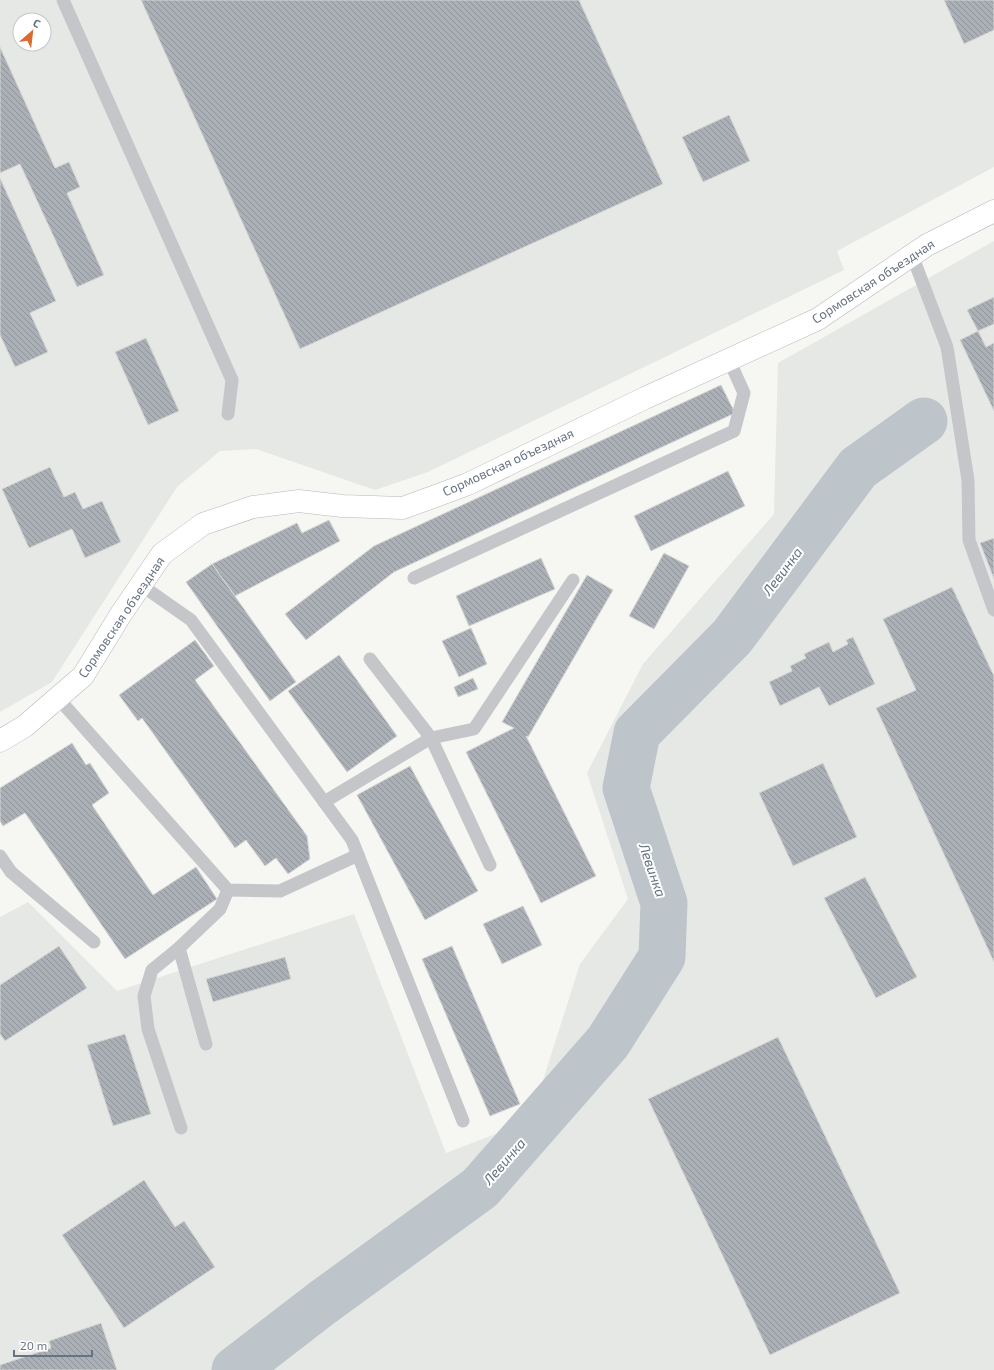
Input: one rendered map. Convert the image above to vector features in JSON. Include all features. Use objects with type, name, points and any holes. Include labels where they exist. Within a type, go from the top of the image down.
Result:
[{"type":"street","name":"Сормовская объездная","points":[[0,742],[26,726],[83,676],[121,614],[162,554],[203,524],[253,507],[299,501],[342,506],[403,508],[468,484],[818,319],[927,245],[994,211]]},
{"type":"lane","points":[[63,0],[232,380],[228,414]]},
{"type":"lane","points":[[912,255],[947,347],[968,480],[969,540],[994,610]]},
{"type":"lane","points":[[414,578],[734,431],[744,393],[729,360]]},
{"type":"lane","points":[[324,802],[431,738],[474,729],[573,580]]},
{"type":"lane","points":[[141,584],[191,620],[352,840],[463,1121]]},
{"type":"lane","points":[[370,659],[431,738],[490,864]]},
{"type":"lane","points":[[58,698],[228,890],[280,890],[358,855]]},
{"type":"lane","points":[[0,856],[11,872],[94,942]]},
{"type":"lane","points":[[181,1128],[148,1029],[144,996],[152,970],[179,948],[220,909],[228,890]]},
{"type":"lane","points":[[179,948],[206,1044]]},
{"type":"shaded area","points":[[0,0],[994,0],[994,167],[837,251],[844,270],[428,472],[375,490],[256,449],[220,451],[177,487],[52,682],[0,712]]},
{"type":"shaded area","points":[[994,241],[994,1370],[0,1370],[0,917],[28,902],[117,991],[354,914],[446,1153],[530,1121],[580,964],[628,899],[587,773],[643,664],[774,514],[778,363]]},
{"type":"building","points":[[141,0],[579,0],[663,184],[300,349]]},
{"type":"building","points":[[944,0],[994,0],[994,30],[964,44]]},
{"type":"building","points":[[0,47],[55,168],[69,162],[80,187],[67,193],[104,275],[77,287],[20,164],[0,173]]},
{"type":"building","points":[[729,115],[750,161],[703,182],[682,137]]},
{"type":"building","points":[[0,178],[56,301],[30,313],[48,352],[15,367],[0,335]]},
{"type":"building","points":[[994,297],[994,324],[978,331],[967,310]]},
{"type":"building","points":[[978,331],[986,347],[994,343],[994,411],[960,340]]},
{"type":"building","points":[[146,338],[179,411],[148,425],[115,352]]},
{"type":"building","points":[[721,385],[735,413],[394,572],[306,640],[285,614],[374,546]]},
{"type":"building","points":[[50,467],[64,497],[75,492],[83,509],[102,501],[121,542],[85,558],[72,529],[29,548],[2,489]]},
{"type":"building","points":[[728,471],[745,506],[651,551],[634,516]]},
{"type":"building","points":[[329,520],[340,541],[235,596],[212,564],[297,523],[302,533]]},
{"type":"building","points":[[994,538],[994,579],[980,543]]},
{"type":"building","points":[[664,553],[689,566],[654,629],[629,616]]},
{"type":"building","points":[[541,558],[555,589],[469,626],[456,596]]},
{"type":"building","points":[[212,564],[296,682],[270,701],[186,582]]},
{"type":"building","points":[[587,575],[613,590],[528,737],[526,736],[596,876],[541,903],[466,752],[514,728],[502,722]]},
{"type":"building","points":[[952,587],[994,676],[994,962],[876,708],[916,690],[883,619]]},
{"type":"building","points":[[471,628],[487,664],[459,677],[442,641]]},
{"type":"building","points":[[853,637],[875,684],[829,706],[819,687],[780,706],[769,682],[792,671],[790,666],[806,658],[804,654],[829,642],[833,652],[848,644],[846,640]]},
{"type":"building","points":[[195,640],[214,666],[195,680],[307,836],[310,859],[288,874],[276,858],[265,866],[246,840],[235,848],[142,718],[138,721],[119,695]]},
{"type":"building","points":[[339,655],[397,736],[347,772],[288,691]]},
{"type":"building","points":[[473,678],[478,689],[458,697],[454,687]]},
{"type":"building","points":[[72,743],[86,765],[90,763],[109,793],[92,805],[153,895],[196,867],[217,899],[125,959],[25,813],[3,826],[0,821],[0,788]]},
{"type":"building","points":[[823,763],[857,837],[793,866],[759,793]]},
{"type":"building","points":[[410,766],[478,891],[425,920],[357,795]]},
{"type":"building","points":[[865,877],[917,977],[876,998],[824,898]]},
{"type":"building","points":[[523,906],[542,945],[502,964],[483,924]]},
{"type":"building","points":[[59,946],[87,988],[5,1041],[0,1034],[0,985]]},
{"type":"building","points":[[452,946],[520,1104],[490,1116],[422,959]]},
{"type":"building","points":[[285,957],[291,979],[213,1002],[206,979]]},
{"type":"building","points":[[125,1034],[151,1114],[113,1126],[87,1045]]},
{"type":"building","points":[[778,1037],[900,1293],[770,1355],[648,1099]]},
{"type":"building","points":[[144,1180],[175,1227],[184,1221],[215,1267],[124,1328],[62,1235]]},
{"type":"building","points":[[101,1323],[117,1370],[0,1370],[0,1365],[51,1348],[49,1341]]},
{"type":"waterway","name":"Левинка","points":[[235,1370],[322,1303],[480,1188],[608,1042],[662,957],[664,903],[626,788],[637,733],[732,637],[858,468],[924,421]]}]
